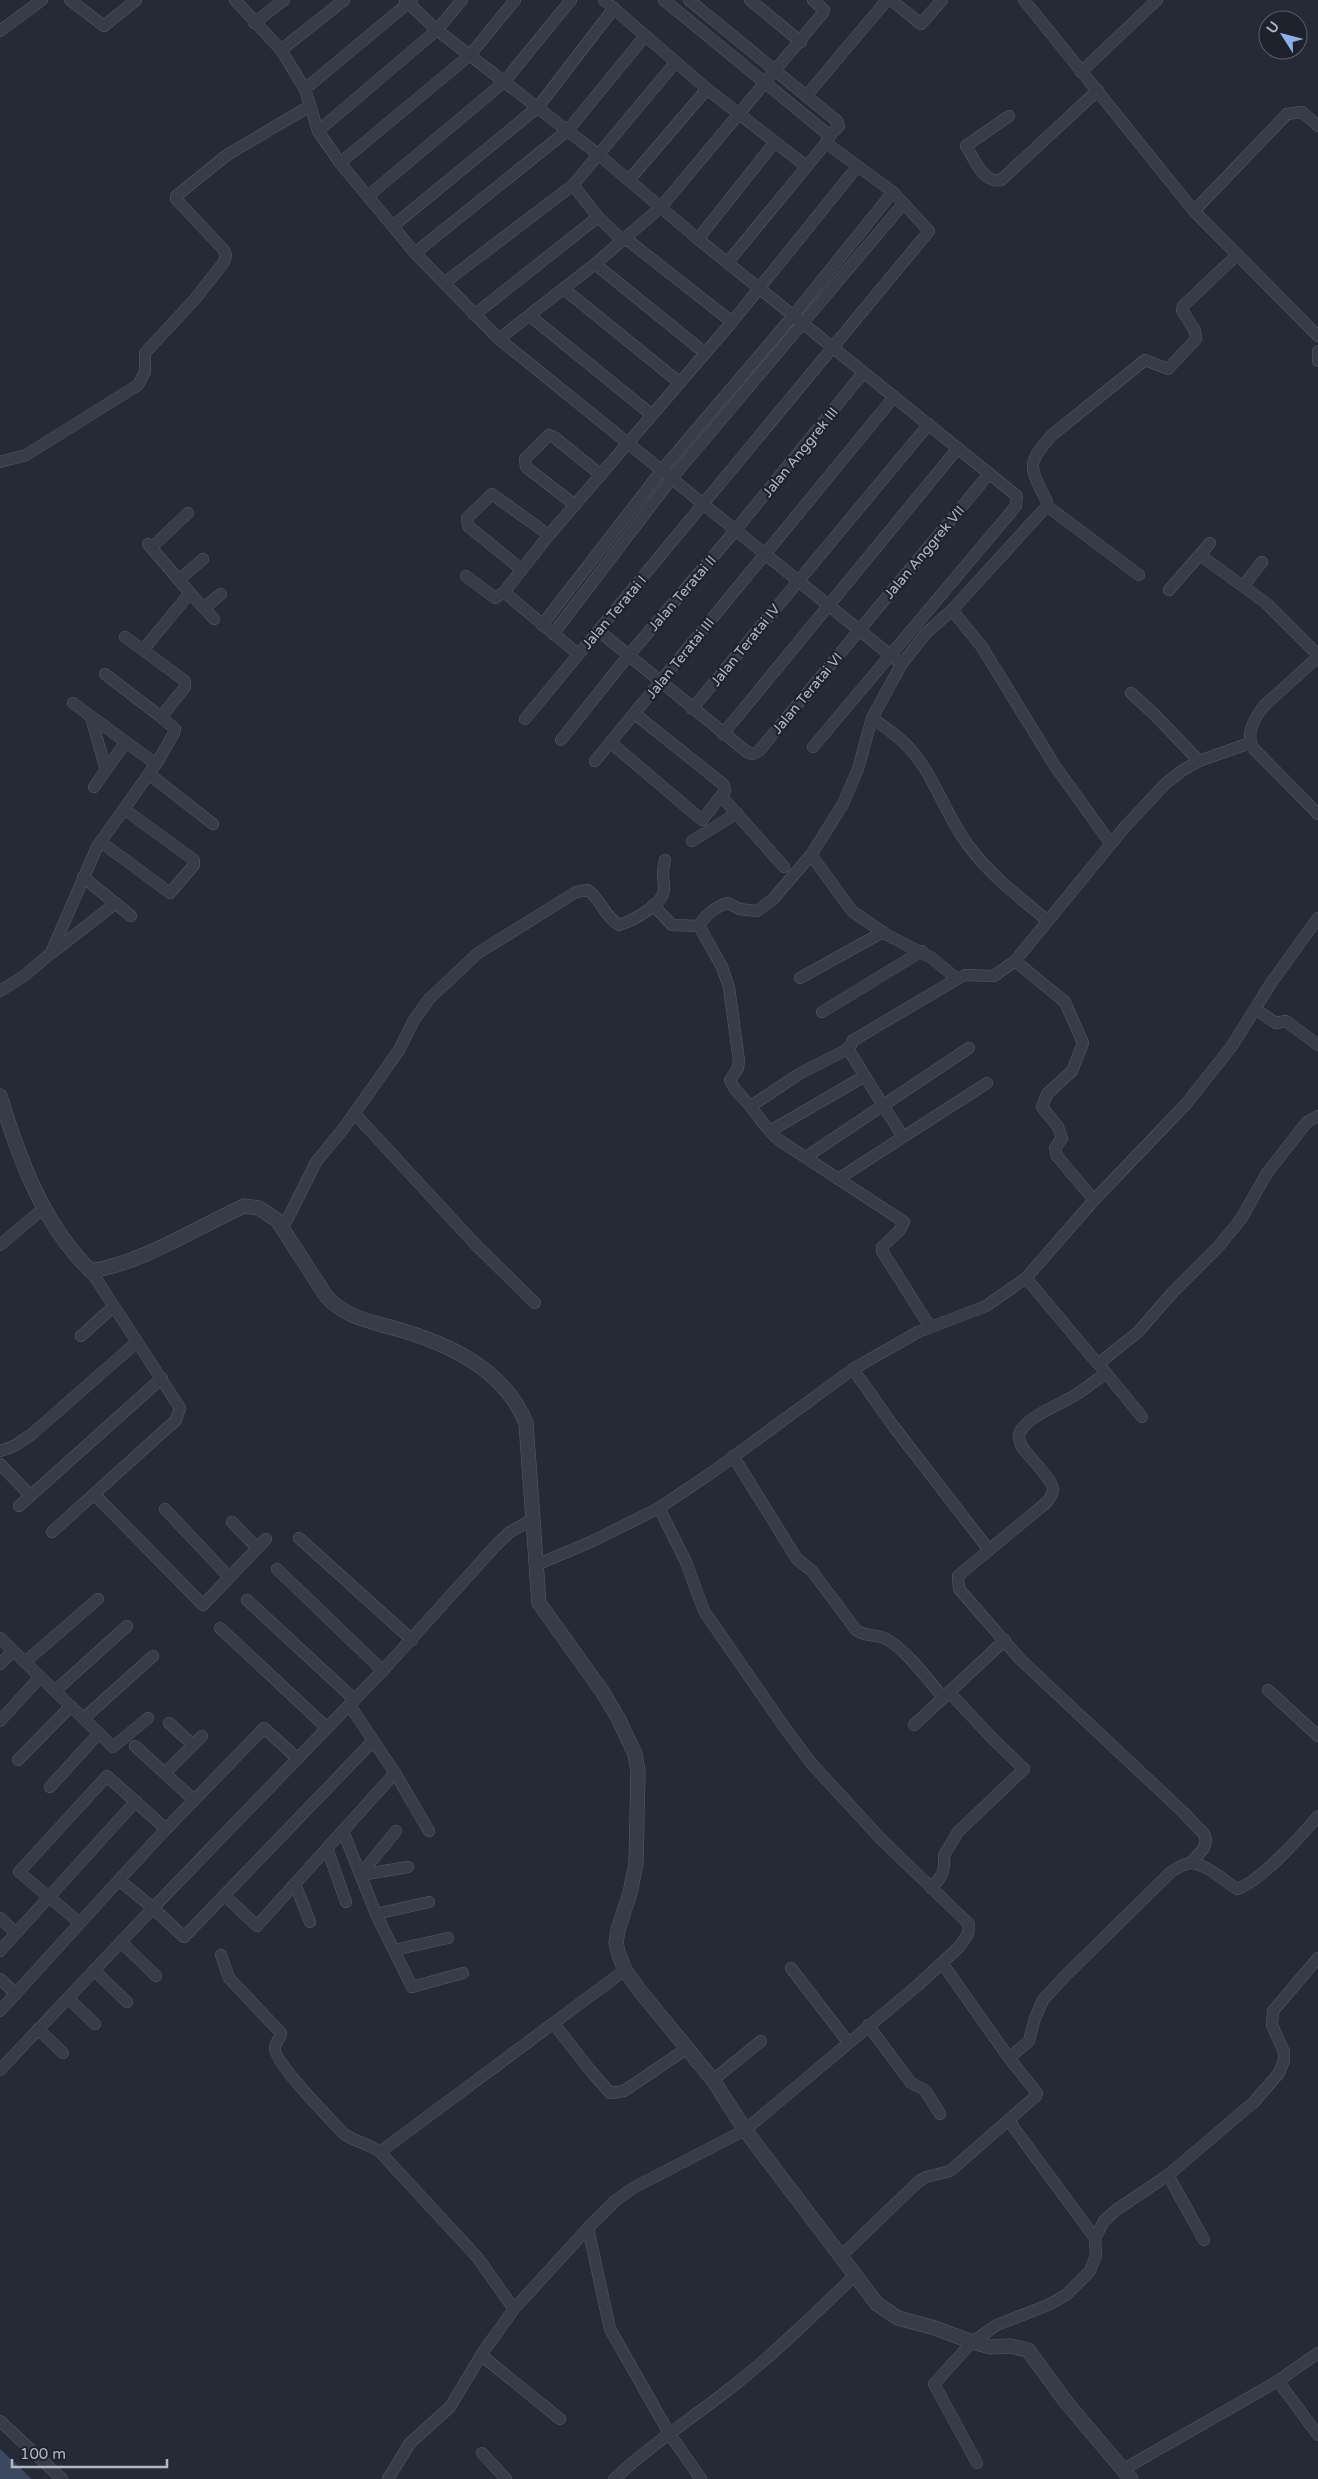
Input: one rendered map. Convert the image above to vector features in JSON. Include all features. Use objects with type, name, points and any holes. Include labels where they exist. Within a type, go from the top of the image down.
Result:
[{"type":"street","points":[[0,31],[42,0]]},
{"type":"street","points":[[70,0],[104,26],[136,0]]},
{"type":"street","points":[[235,0],[254,23],[281,50],[305,89],[318,131],[340,163],[415,254],[474,315],[500,339],[628,444],[901,664]]},
{"type":"street","points":[[254,23],[284,0]]},
{"type":"street","points":[[281,50],[344,0]]},
{"type":"street","points":[[318,131],[437,30],[462,0]]},
{"type":"street","points":[[340,163],[470,56],[515,0]]},
{"type":"street","points":[[368,196],[504,82],[571,0]]},
{"type":"street","points":[[604,0],[675,63],[774,143],[806,166]]},
{"type":"street","points":[[664,0],[832,134]]},
{"type":"street","points":[[689,0],[837,121],[832,134],[728,262]]},
{"type":"street","points":[[750,0],[801,42]]},
{"type":"street","points":[[500,339],[595,264],[661,207],[740,115],[775,70],[801,42],[824,10],[813,0]]},
{"type":"street","points":[[807,95],[889,0],[921,24],[942,0]]},
{"type":"street","points":[[1024,0],[1194,211],[1318,336]]},
{"type":"street","points":[[1082,72],[1157,0]]},
{"type":"street","points":[[305,89],[409,1],[437,30],[568,130],[863,373],[1015,493],[1018,502],[1016,506],[813,747]]},
{"type":"street","points":[[393,226],[538,107],[614,8]]},
{"type":"street","points":[[415,254],[568,130],[645,36]]},
{"type":"street","points":[[444,283],[573,185],[675,63]]},
{"type":"street","points":[[629,180],[707,89]]},
{"type":"street","points":[[1010,116],[966,146],[987,178],[994,181],[1001,180],[1098,90]]},
{"type":"street","points":[[0,462],[26,455],[138,385],[145,372],[145,354],[195,299],[224,262],[226,255],[223,249],[176,199],[176,196],[227,155],[262,132],[310,106]]},
{"type":"street","points":[[1194,211],[1287,114],[1302,112],[1318,126]]},
{"type":"street","name":"Jalan Teratai I","points":[[526,719],[832,346],[927,236],[929,231],[927,227],[893,192],[857,167],[832,134]]},
{"type":"street","points":[[698,239],[774,143]]},
{"type":"street","points":[[466,576],[495,598],[504,592],[549,535],[732,322],[857,167]]},
{"type":"street","points":[[573,185],[598,217],[732,322]]},
{"type":"street","points":[[553,634],[893,192]]},
{"type":"street","points":[[542,625],[662,470],[903,204]]},
{"type":"street","points":[[474,315],[598,217]]},
{"type":"street","points":[[1139,575],[1047,506],[1047,502],[1032,472],[1033,461],[1042,446],[1052,435],[1145,360],[1168,369],[1196,339],[1195,331],[1182,310],[1183,306],[1237,255]]},
{"type":"street","points":[[595,264],[705,353]]},
{"type":"street","points":[[564,289],[680,383]]},
{"type":"street","points":[[530,316],[652,415]]},
{"type":"street","points":[[1318,351],[1318,361]]},
{"type":"street","name":"Jalan Anggrek III","points":[[736,530],[863,373]]},
{"type":"street","name":"Jalan Teratai III","points":[[595,761],[894,397]]},
{"type":"street","name":"Jalan Teratai IV","points":[[692,709],[929,424]]},
{"type":"street","points":[[575,505],[526,467],[525,459],[549,435],[601,475]]},
{"type":"street","points":[[599,631],[723,734],[958,448]]},
{"type":"street","name":"Jalan Anggrek VII","points":[[859,630],[989,474]]},
{"type":"street","points":[[521,569],[468,526],[467,518],[492,494],[549,535]]},
{"type":"street","points":[[699,926],[707,916],[722,905],[733,904],[739,910],[750,912],[761,908],[773,899],[811,854],[847,795],[858,769],[872,718],[901,664],[926,633],[952,610],[1047,506]]},
{"type":"street","points":[[188,513],[149,546],[214,619]]},
{"type":"street","name":"Jalan Teratai II","points":[[561,740],[628,656],[736,530]]},
{"type":"street","points":[[1169,590],[1210,543]]},
{"type":"street","points":[[1200,555],[1266,603],[1318,656],[1258,714],[1250,733],[1250,743],[1318,814]]},
{"type":"street","points":[[179,580],[203,559]]},
{"type":"street","points":[[1243,586],[1262,562]]},
{"type":"street","points":[[504,592],[578,654]]},
{"type":"street","points":[[144,650],[190,593]]},
{"type":"street","points":[[204,608],[221,594]]},
{"type":"street","points":[[952,610],[982,647],[1055,766],[1111,844]]},
{"type":"street","name":"Jalan Teratai VI","points":[[723,734],[746,752],[753,754],[759,751],[859,630]]},
{"type":"street","points":[[125,637],[185,681],[185,687],[161,717]]},
{"type":"street","points":[[51,953],[82,878],[101,842],[152,769],[175,729],[105,674]]},
{"type":"street","points":[[1131,693],[1155,714],[1199,761]]},
{"type":"street","points":[[73,703],[125,743],[213,824]]},
{"type":"street","points":[[635,714],[724,785],[725,791],[722,797],[702,820]]},
{"type":"street","points":[[91,717],[106,770]]},
{"type":"street","points":[[872,718],[897,736],[912,751],[934,787],[953,825],[985,866],[1048,922]]},
{"type":"street","points":[[94,787],[125,743]]},
{"type":"street","points":[[611,743],[711,828]]},
{"type":"street","points":[[751,1106],[799,1074],[848,1049],[852,1041],[965,975],[994,976],[1015,961],[1111,844],[1165,784],[1182,770],[1199,761],[1250,743]]},
{"type":"street","points":[[722,797],[784,866]]},
{"type":"street","points":[[101,842],[170,893],[194,865],[194,860],[124,809]]},
{"type":"street","points":[[692,841],[737,813]]},
{"type":"street","points":[[811,854],[852,911],[882,932],[922,951],[957,980]]},
{"type":"street","points":[[281,1228],[316,1162],[399,1050],[420,1008],[440,986],[478,953],[576,892],[588,890],[597,896],[612,921],[619,925],[628,922],[653,905],[665,889],[661,872],[665,860]]},
{"type":"street","points":[[82,878],[131,916]]},
{"type":"street","points":[[0,991],[24,976],[116,903]]},
{"type":"street","points":[[653,905],[672,925],[699,926]]},
{"type":"street","points":[[536,1565],[593,1541],[659,1508],[853,1368],[888,1347],[930,1327],[986,1306],[1026,1278],[1094,1200],[1186,1104],[1232,1046],[1255,1009],[1318,918]]},
{"type":"street","points":[[699,926],[722,967],[728,987],[739,1061],[730,1083],[770,1131],[838,1179],[904,1222],[899,1231],[882,1247],[882,1251],[930,1327]]},
{"type":"street","points":[[800,978],[882,932]]},
{"type":"street","points":[[822,1012],[922,951]]},
{"type":"street","points":[[1015,961],[1065,1002],[1083,1043],[1072,1071],[1047,1094],[1042,1107],[1058,1127],[1062,1138],[1055,1148],[1057,1156],[1094,1200]]},
{"type":"street","points":[[1255,1009],[1276,1023],[1286,1021],[1318,1045]]},
{"type":"street","points":[[806,1157],[969,1048]]},
{"type":"street","points":[[848,1049],[903,1137]]},
{"type":"street","points":[[770,1131],[865,1076]]},
{"type":"street","points":[[838,1179],[987,1083]]},
{"type":"street","points":[[0,1096],[15,1144],[44,1208],[63,1240],[91,1271],[180,1408],[176,1420],[52,1532]]},
{"type":"street","points":[[354,1113],[476,1245],[535,1303]]},
{"type":"street","points":[[1191,1863],[1204,1848],[1206,1840],[1204,1834],[1020,1659],[962,1593],[956,1581],[958,1576],[1046,1503],[1052,1494],[1053,1487],[1049,1480],[1019,1442],[1020,1432],[1026,1425],[1052,1406],[1077,1394],[1138,1332],[1173,1292],[1219,1246],[1241,1218],[1267,1173],[1308,1122],[1318,1116]]},
{"type":"street","points":[[91,1271],[113,1268],[140,1257],[244,1206],[252,1206],[265,1210],[277,1220],[326,1296],[336,1307],[359,1319],[429,1338],[464,1354],[490,1373],[503,1386],[522,1413],[526,1423],[539,1603],[602,1691],[618,1718],[635,1754],[639,1795],[636,1864],[616,1943],[625,1970],[686,2050],[713,2080],[745,2130],[877,2304],[891,2314],[972,2342],[991,2347],[1011,2346],[1028,2350],[1066,2402],[1127,2474],[1278,2381],[1318,2353]]},
{"type":"street","points":[[0,1245],[44,1208]]},
{"type":"street","points":[[1026,1278],[1142,1418]]},
{"type":"street","points":[[81,1336],[113,1307]]},
{"type":"street","points":[[0,1451],[14,1446],[32,1434],[136,1342]]},
{"type":"street","points":[[853,1368],[894,1427],[989,1550]]},
{"type":"street","points":[[19,1506],[162,1378]]},
{"type":"street","points":[[733,1456],[797,1559],[812,1571],[856,1630],[865,1635],[883,1636],[894,1645],[1024,1769],[958,1832],[944,1855],[946,1865],[943,1876],[931,1888]]},
{"type":"street","points":[[0,1464],[30,1495]]},
{"type":"street","points":[[94,1494],[202,1605],[266,1539]]},
{"type":"street","points":[[388,2479],[410,2443],[450,2406],[481,2355],[514,2309],[588,2228],[616,2201],[633,2188],[745,2130],[942,1963],[959,1947],[968,1934],[969,1924],[874,1832],[812,1763],[785,1728],[704,1610],[686,1562],[659,1508]]},
{"type":"street","points":[[165,1509],[229,1578]]},
{"type":"street","points":[[0,2070],[153,1908],[412,1640],[498,1543],[510,1532],[533,1519]]},
{"type":"street","points":[[232,1522],[257,1548]]},
{"type":"street","points":[[299,1538],[412,1640]]},
{"type":"street","points":[[277,1569],[383,1670]]},
{"type":"street","points":[[25,1662],[98,1599]]},
{"type":"street","points":[[247,1600],[352,1703],[373,1741],[395,1773],[429,1831]]},
{"type":"street","points":[[55,1691],[127,1626]]},
{"type":"street","points":[[220,1628],[327,1728]]},
{"type":"street","points":[[0,1638],[113,1746],[148,1718]]},
{"type":"street","points":[[914,1725],[1004,1640]]},
{"type":"street","points":[[0,1664],[13,1651]]},
{"type":"street","points":[[84,1718],[153,1656]]},
{"type":"street","points":[[0,1721],[40,1677]]},
{"type":"street","points":[[1268,1690],[1318,1736]]},
{"type":"street","points":[[18,1760],[71,1706]]},
{"type":"street","points":[[169,1723],[193,1745]]},
{"type":"street","points":[[0,2011],[166,1829],[264,1728],[297,1758]]},
{"type":"street","points":[[50,1787],[99,1733]]},
{"type":"street","points":[[165,1773],[202,1736]]},
{"type":"street","points":[[119,1880],[184,1937],[373,1741]]},
{"type":"street","points":[[135,1746],[194,1800]]},
{"type":"street","points":[[224,1895],[257,1926],[395,1773]]},
{"type":"street","points":[[80,1923],[19,1872],[24,1866],[107,1776],[166,1829]]},
{"type":"street","points":[[0,1951],[136,1801]]},
{"type":"street","points":[[1010,2058],[1030,2041],[1035,2018],[1043,2000],[1172,1871],[1181,1865],[1191,1863],[1202,1867],[1237,1889],[1246,1887],[1259,1877],[1318,1816]]},
{"type":"street","points":[[343,1831],[376,1914],[412,1987],[463,1974]]},
{"type":"street","points":[[360,1875],[396,1831]]},
{"type":"street","points":[[327,1848],[346,1902]]},
{"type":"street","points":[[378,1853],[387,1871]]},
{"type":"street","points":[[360,1875],[408,1867]]},
{"type":"street","points":[[295,1884],[310,1922]]},
{"type":"street","points":[[376,1914],[429,1902]]},
{"type":"street","points":[[0,1918],[16,1933]]},
{"type":"street","points":[[394,1950],[448,1938]]},
{"type":"street","points":[[121,1942],[156,1976]]},
{"type":"street","points":[[221,1955],[229,1978],[282,2033],[275,2047],[277,2057],[288,2071],[344,2134],[356,2141],[368,2144],[380,2152],[477,2257],[514,2309]]},
{"type":"street","points":[[977,2463],[934,2384],[972,2342],[997,2325],[1066,2296],[1090,2270],[1096,2255],[1095,2238],[1104,2222],[1116,2210],[1168,2174],[1232,2121],[1279,2073],[1284,2060],[1284,2052],[1272,2025],[1273,2011],[1318,1958]]},
{"type":"street","points":[[841,2256],[919,2181],[926,2177],[950,2171],[1009,2121],[1037,2093],[942,1963]]},
{"type":"street","points":[[792,1968],[848,2042]]},
{"type":"street","points":[[94,1970],[127,2002]]},
{"type":"street","points":[[380,2152],[625,1970]]},
{"type":"street","points":[[0,1979],[16,1994]]},
{"type":"street","points":[[68,1998],[95,2024]]},
{"type":"street","points":[[554,2024],[610,2093],[624,2091],[686,2050]]},
{"type":"street","points":[[868,2025],[911,2083],[925,2090],[940,2114]]},
{"type":"street","points":[[38,2029],[63,2053]]},
{"type":"street","points":[[713,2080],[761,2041]]},
{"type":"street","points":[[1009,2121],[1095,2238]]},
{"type":"street","points":[[1168,2174],[1204,2240]]},
{"type":"street","points":[[588,2228],[610,2329],[669,2433],[701,2479]]},
{"type":"street","points":[[614,2479],[669,2433],[744,2377],[802,2328],[854,2276]]},
{"type":"street","points":[[481,2355],[560,2419]]},
{"type":"street","points":[[1278,2381],[1318,2435]]},
{"type":"street","points":[[0,2421],[62,2479]]},
{"type":"street","points":[[482,2453],[506,2479]]},
{"type":"water","points":[[0,2449],[32,2479],[0,2479]]}]
